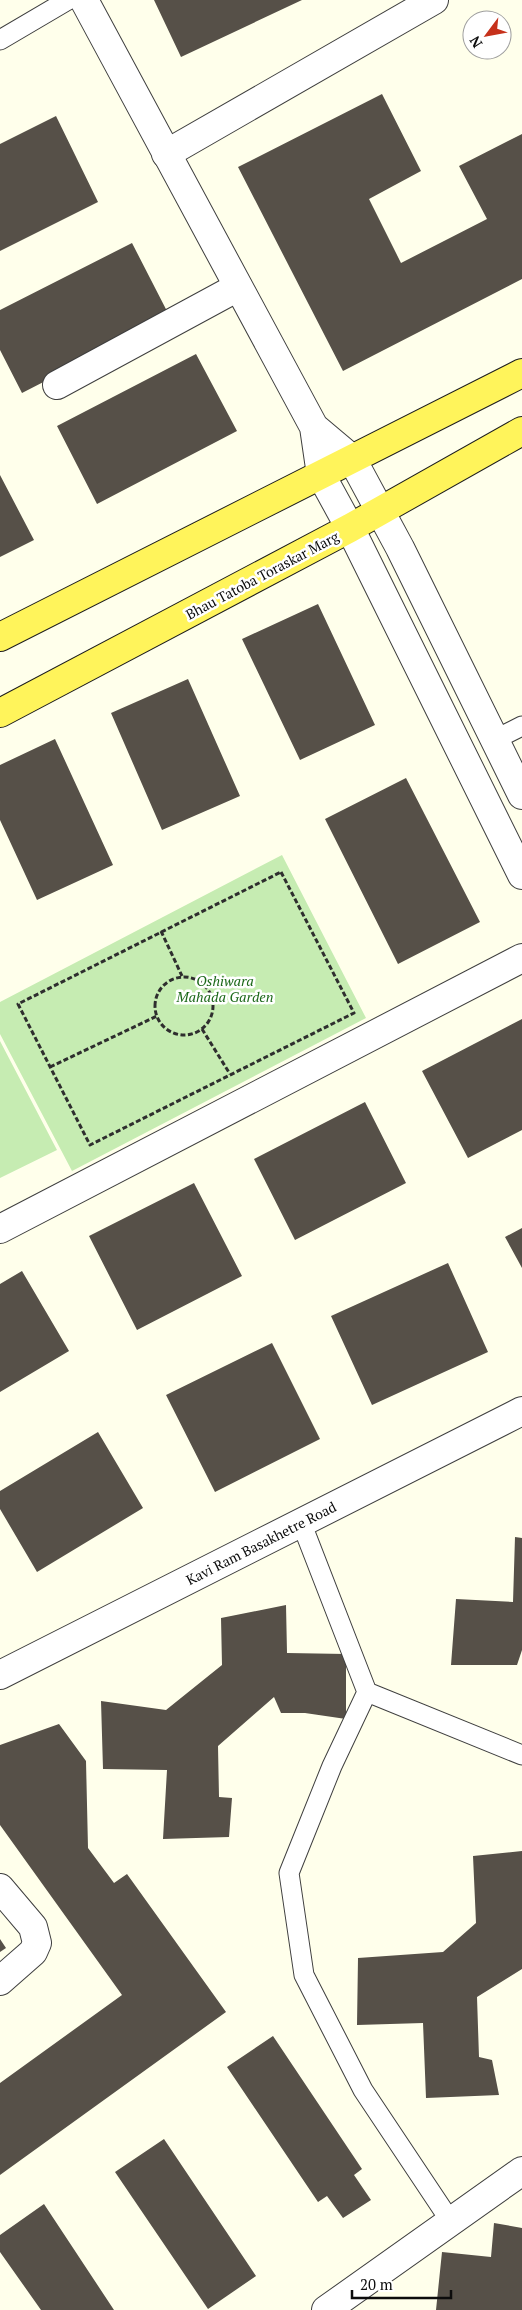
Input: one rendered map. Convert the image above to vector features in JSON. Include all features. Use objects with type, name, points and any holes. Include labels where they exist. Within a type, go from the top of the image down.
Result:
[{"type":"main road","points":[[0,637],[522,373]]},
{"type":"main road","name":"Bhau Tatoba Toraskar Marg","points":[[0,713],[350,528],[522,431]]},
{"type":"street","points":[[84,0],[314,427],[321,475],[350,528],[522,876]]},
{"type":"street","points":[[166,154],[434,0]]},
{"type":"street","points":[[57,385],[238,287]]},
{"type":"street","points":[[314,427],[352,459],[400,548],[522,795]]},
{"type":"street","points":[[0,1229],[522,958]]},
{"type":"street","name":"Kavi Ram Basakhetre Road","points":[[2,1669],[301,1522],[522,1410]]},
{"type":"street","points":[[0,1888],[32,1927],[37,1943],[33,1952],[0,1980]]},
{"type":"street","points":[[332,2308],[522,2172]]},
{"type":"lane","points":[[0,40],[68,0]]},
{"type":"lane","points":[[494,740],[522,726]]},
{"type":"lane","points":[[301,1522],[367,1692],[332,1766],[289,1874],[304,1975],[363,2090],[451,2222]]},
{"type":"lane","points":[[367,1692],[522,1755]]},
{"type":"path","points":[[281,872],[354,1013],[90,1145],[50,1066],[18,1004],[281,872]]},
{"type":"path","points":[[161,931],[182,976]]},
{"type":"path","points":[[182,976],[199,980],[211,995],[213,1010],[209,1022],[202,1029],[187,1035],[167,1030],[154,1009],[157,994],[169,980],[182,976]]},
{"type":"path","points":[[50,1066],[157,1016]]},
{"type":"path","points":[[202,1029],[230,1074]]},
{"type":"green space","name":"Oshiwara Mahada Garden","points":[[282,855],[366,1018],[72,1171],[0,1034],[0,1002]]},
{"type":"green space","points":[[0,1041],[57,1150],[0,1178]]},
{"type":"building","points":[[154,0],[302,0],[181,57]]},
{"type":"building","points":[[382,94],[421,171],[369,199],[401,263],[487,219],[459,166],[522,134],[522,279],[343,371],[238,167]]},
{"type":"building","points":[[56,116],[98,202],[0,251],[0,144]]},
{"type":"building","points":[[132,243],[170,317],[22,393],[0,350],[0,310]]},
{"type":"building","points":[[196,354],[237,431],[97,504],[57,426]]},
{"type":"building","points":[[0,475],[34,540],[0,557]]},
{"type":"building","points":[[318,604],[375,725],[300,760],[242,639]]},
{"type":"building","points":[[188,679],[240,796],[162,830],[111,713]]},
{"type":"building","points":[[55,739],[113,865],[37,900],[0,820],[0,765]]},
{"type":"building","points":[[406,778],[480,922],[398,964],[325,819]]},
{"type":"building","points":[[522,1019],[522,1130],[468,1158],[422,1071]]},
{"type":"building","points":[[365,1102],[406,1183],[295,1240],[254,1159]]},
{"type":"building","points":[[194,1183],[242,1276],[137,1330],[89,1236]]},
{"type":"building","points":[[522,1228],[522,1268],[505,1237]]},
{"type":"building","points":[[448,1263],[488,1352],[372,1405],[331,1316]]},
{"type":"building","points":[[22,1271],[69,1351],[0,1392],[0,1284]]},
{"type":"building","points":[[272,1343],[320,1439],[215,1492],[166,1395]]},
{"type":"building","points":[[98,1432],[143,1508],[37,1572],[0,1509],[0,1491]]},
{"type":"building","points":[[515,1537],[522,1538],[522,1650],[517,1665],[451,1665],[456,1599],[513,1602]]},
{"type":"building","points":[[286,1605],[287,1653],[346,1654],[346,1719],[305,1713],[281,1713],[274,1697],[218,1746],[219,1797],[232,1798],[229,1837],[163,1839],[167,1770],[103,1769],[101,1701],[166,1710],[222,1665],[221,1618]]},
{"type":"building","points":[[59,1724],[86,1761],[88,1848],[114,1883],[127,1874],[226,2012],[0,2175],[0,2083],[122,1995],[0,1825],[0,1745]]},
{"type":"building","points":[[522,1851],[522,1969],[477,1997],[479,2057],[492,2060],[499,2095],[426,2098],[423,2023],[357,2025],[358,1958],[443,1952],[476,1923],[473,1856]]},
{"type":"building","points":[[0,1939],[6,1948],[0,1952]]},
{"type":"building","points":[[273,2036],[362,2169],[354,2175],[371,2200],[343,2218],[327,2196],[318,2202],[227,2067]]},
{"type":"building","points":[[164,2139],[256,2276],[208,2309],[115,2172]]},
{"type":"building","points":[[44,2204],[114,2310],[41,2310],[0,2252],[0,2235]]},
{"type":"building","points":[[494,2223],[522,2228],[522,2310],[436,2310],[442,2252],[491,2257]]}]
